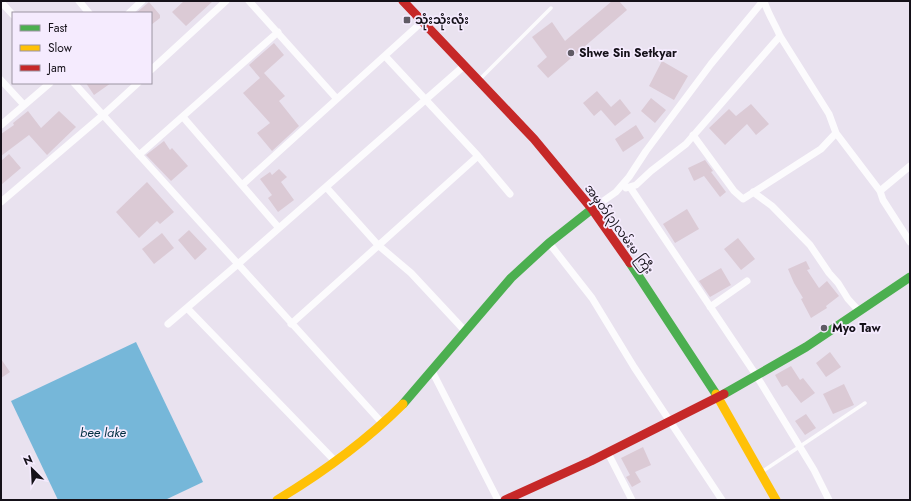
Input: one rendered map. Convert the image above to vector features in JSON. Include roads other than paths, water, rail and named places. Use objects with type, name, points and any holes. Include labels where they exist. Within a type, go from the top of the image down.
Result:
[{"type":"street","points":[[79,1],[88,12]]},
{"type":"street","points":[[130,12],[142,1]]},
{"type":"street","points":[[152,69],[226,1]]},
{"type":"street","points":[[250,1],[337,99]]},
{"type":"street","name":"အမှတ်(၃)လမ်းမ ကြီး","points":[[403,1],[534,139],[592,209],[651,294],[718,398],[776,500]]},
{"type":"street","points":[[764,1],[767,12],[776,26],[780,36],[829,114],[836,133],[880,191],[883,200],[910,242]]},
{"type":"street","points":[[277,500],[308,481],[383,424],[410,397],[511,278],[549,243],[616,192],[629,177],[646,151],[711,64],[764,1]]},
{"type":"street","points":[[1,2],[12,15]]},
{"type":"street","points":[[242,184],[423,21]]},
{"type":"street","points":[[139,155],[278,32]]},
{"type":"street","points":[[616,192],[636,185],[651,171],[686,144],[780,36]]},
{"type":"street","points":[[385,56],[478,156],[510,194]]},
{"type":"street","points":[[168,324],[465,65]]},
{"type":"street","points":[[1,80],[24,105]]},
{"type":"street","points":[[1,125],[49,84]]},
{"type":"street","points":[[75,84],[383,424]]},
{"type":"street","points":[[1,202],[137,84]]},
{"type":"street","points":[[183,117],[279,228]]},
{"type":"street","points":[[693,135],[734,191],[742,199],[820,149],[836,133]]},
{"type":"street","points":[[292,324],[478,156]]},
{"type":"street","points":[[880,191],[910,166]]},
{"type":"street","points":[[326,187],[378,245],[411,273],[466,332]]},
{"type":"street","points":[[630,187],[756,375],[814,470],[829,500]]},
{"type":"street","points":[[754,192],[772,206],[810,245],[848,299],[859,311]]},
{"type":"street","points":[[549,243],[592,298],[634,367],[722,500]]},
{"type":"street","points":[[505,500],[608,453],[718,398],[806,347],[910,277]]},
{"type":"street","points":[[710,306],[747,281]]},
{"type":"street","points":[[187,308],[335,461]]},
{"type":"street","points":[[432,371],[498,500]]},
{"type":"street","points":[[608,453],[632,500]]},
{"type":"lane","points":[[479,80],[551,8]]},
{"type":"lane","points":[[760,472],[865,403]]},
{"type":"water","name":"bee lake","points":[[136,342],[203,482],[165,500],[58,500],[11,401]]},
{"type":"place","name":"သုံးသုံးလုံး","points":[[407,20]]},
{"type":"place","name":"Shwe Sin Setkyar","points":[[571,53]]},
{"type":"place","name":"Myo Taw","points":[[824,328]]}]
